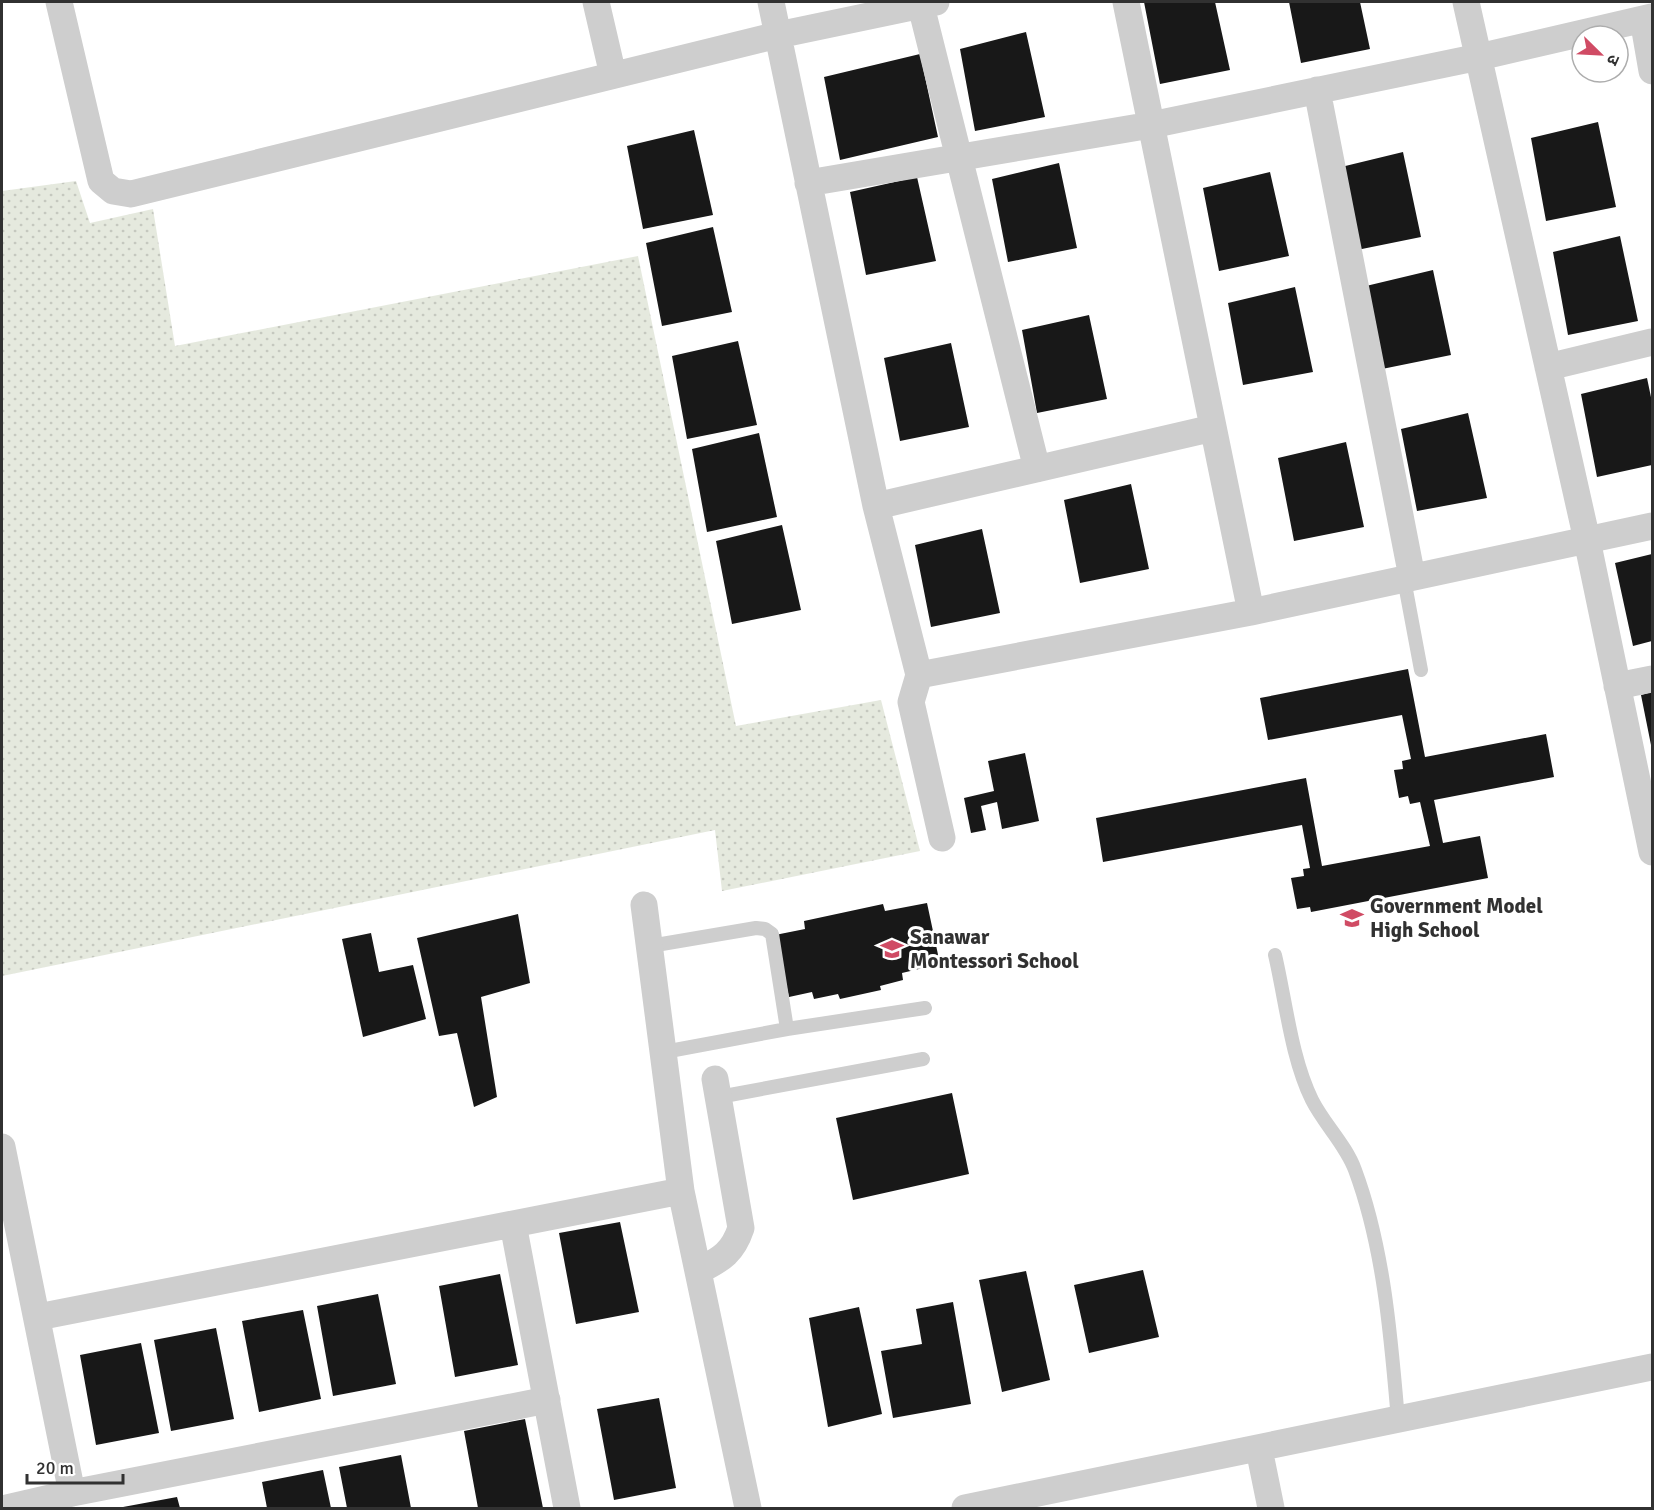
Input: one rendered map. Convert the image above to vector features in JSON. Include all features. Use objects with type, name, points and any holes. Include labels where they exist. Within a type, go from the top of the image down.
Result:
[{"type":"street","points":[[596,2],[613,75]]},
{"type":"street","points":[[771,2],[876,506],[919,675],[911,702],[942,838]]},
{"type":"street","points":[[1125,2],[1251,612]]},
{"type":"street","points":[[1466,2],[1587,540],[1653,852]]},
{"type":"street","points":[[65,3],[101,181],[114,191],[122,192],[142,191],[778,35],[925,3],[958,157],[1037,469]]},
{"type":"street","points":[[808,183],[1151,125],[1479,57],[1648,18],[1653,71]]},
{"type":"street","points":[[1317,90],[1408,578]]},
{"type":"street","points":[[1548,367],[1653,342]]},
{"type":"street","points":[[876,506],[1213,428]]},
{"type":"street","points":[[919,675],[1251,612],[1653,526]]},
{"type":"street","points":[[1617,686],[1653,679]]},
{"type":"street","points":[[644,905],[681,1191],[700,1270],[748,1509]]},
{"type":"street","points":[[700,1270],[725,1257],[735,1246],[741,1228],[717,1088]]},
{"type":"street","points":[[2,1147],[72,1493]]},
{"type":"street","points":[[38,1317],[681,1191]]},
{"type":"street","points":[[513,1224],[567,1509]]},
{"type":"street","points":[[965,1509],[1079,1497],[1259,1449],[1653,1367]]},
{"type":"street","points":[[7,1509],[72,1493],[547,1400]]},
{"type":"street","points":[[1259,1449],[1271,1509]]},
{"type":"lane","points":[[1408,578],[1421,670]]},
{"type":"lane","points":[[650,946],[756,928],[765,929],[772,934],[787,1029]]},
{"type":"lane","points":[[1275,955],[1298,1058],[1312,1099],[1355,1168],[1374,1238],[1384,1300],[1398,1420]]},
{"type":"lane","points":[[664,1052],[787,1029],[925,1008]]},
{"type":"lane","points":[[717,1088],[923,1059]]},
{"type":"shaded area","points":[[76,181],[90,223],[153,209],[175,346],[638,256],[736,726],[881,700],[920,851],[722,891],[715,830],[2,976],[2,191]]},
{"type":"building","points":[[1144,2],[1215,2],[1230,70],[1160,84]]},
{"type":"building","points":[[1289,2],[1360,2],[1370,49],[1301,63]]},
{"type":"building","points":[[1026,32],[1045,117],[975,131],[960,49]]},
{"type":"building","points":[[920,54],[938,137],[840,160],[824,77]]},
{"type":"building","points":[[1598,122],[1616,207],[1546,221],[1531,138]]},
{"type":"building","points":[[694,130],[713,215],[643,229],[627,146]]},
{"type":"building","points":[[1403,152],[1421,237],[1352,251],[1337,168]]},
{"type":"building","points":[[1059,163],[1077,248],[1008,262],[992,179]]},
{"type":"building","points":[[1270,172],[1289,256],[1219,271],[1203,188]]},
{"type":"building","points":[[917,177],[936,261],[866,275],[850,192]]},
{"type":"building","points":[[713,227],[732,312],[662,326],[646,243]]},
{"type":"building","points":[[1620,236],[1638,321],[1568,335],[1553,252]]},
{"type":"building","points":[[1433,270],[1451,355],[1382,369],[1366,286]]},
{"type":"building","points":[[1295,287],[1313,372],[1243,385],[1228,303]]},
{"type":"building","points":[[1089,315],[1107,399],[1037,413],[1022,330]]},
{"type":"building","points":[[738,341],[757,425],[687,439],[672,356]]},
{"type":"building","points":[[951,343],[969,427],[900,441],[884,358]]},
{"type":"building","points":[[1647,378],[1652,402],[1652,465],[1597,477],[1581,394]]},
{"type":"building","points":[[1468,413],[1487,498],[1417,511],[1401,429]]},
{"type":"building","points":[[759,433],[777,517],[707,532],[692,449]]},
{"type":"building","points":[[1346,442],[1364,527],[1294,541],[1278,458]]},
{"type":"building","points":[[1131,484],[1149,569],[1080,583],[1064,500]]},
{"type":"building","points":[[782,525],[801,610],[732,624],[716,541]]},
{"type":"building","points":[[982,529],[1000,613],[931,627],[915,545]]},
{"type":"building","points":[[1652,554],[1652,641],[1633,646],[1615,563]]},
{"type":"building","points":[[1408,669],[1425,757],[1546,734],[1554,777],[1434,800],[1443,843],[1480,836],[1488,878],[1311,912],[1310,907],[1297,909],[1291,878],[1304,876],[1303,869],[1310,868],[1302,825],[1103,862],[1096,818],[1306,778],[1322,866],[1430,846],[1420,802],[1410,804],[1408,796],[1399,798],[1394,770],[1403,769],[1402,761],[1411,759],[1402,715],[1268,740],[1260,698]]},
{"type":"building","points":[[1652,692],[1652,745],[1651,745],[1641,695]]},
{"type":"building","points":[[1025,753],[1039,821],[1002,829],[997,802],[981,806],[986,830],[971,833],[964,798],[994,791],[988,761]]},
{"type":"building","points":[[927,903],[940,964],[902,973],[903,980],[880,986],[881,990],[840,999],[838,994],[814,999],[812,992],[789,997],[775,935],[805,929],[804,921],[883,904],[885,911]]},
{"type":"building","points":[[518,914],[530,983],[481,997],[497,1097],[474,1107],[457,1033],[439,1036],[417,938]]},
{"type":"building","points":[[371,933],[379,972],[413,965],[426,1019],[363,1037],[342,939]]},
{"type":"building","points":[[952,1093],[969,1174],[853,1200],[836,1118]]},
{"type":"building","points":[[620,1222],[639,1312],[576,1324],[559,1233]]},
{"type":"building","points":[[1143,1270],[1159,1337],[1089,1353],[1074,1285]]},
{"type":"building","points":[[1026,1271],[1050,1380],[1002,1392],[979,1280]]},
{"type":"building","points":[[500,1274],[518,1365],[455,1377],[439,1286]]},
{"type":"building","points":[[378,1294],[396,1384],[333,1396],[317,1306]]},
{"type":"building","points":[[953,1302],[971,1404],[893,1418],[881,1351],[922,1344],[916,1309]]},
{"type":"building","points":[[859,1307],[882,1414],[828,1427],[809,1318]]},
{"type":"building","points":[[303,1310],[321,1399],[259,1412],[242,1321]]},
{"type":"building","points":[[216,1328],[234,1419],[171,1431],[154,1340]]},
{"type":"building","points":[[141,1343],[159,1433],[96,1445],[80,1355]]},
{"type":"building","points":[[659,1398],[676,1488],[614,1500],[597,1409]]},
{"type":"building","points":[[525,1419],[543,1508],[478,1508],[464,1431]]},
{"type":"building","points":[[401,1455],[411,1508],[347,1508],[339,1467]]},
{"type":"building","points":[[323,1470],[331,1508],[267,1508],[262,1482]]},
{"type":"building","points":[[177,1497],[180,1508],[123,1508],[123,1507]]},
{"type":"place","name":"Government Model High School","points":[[1352,918]]},
{"type":"place","name":"Sanawar Montessori School","points":[[892,949]]}]
